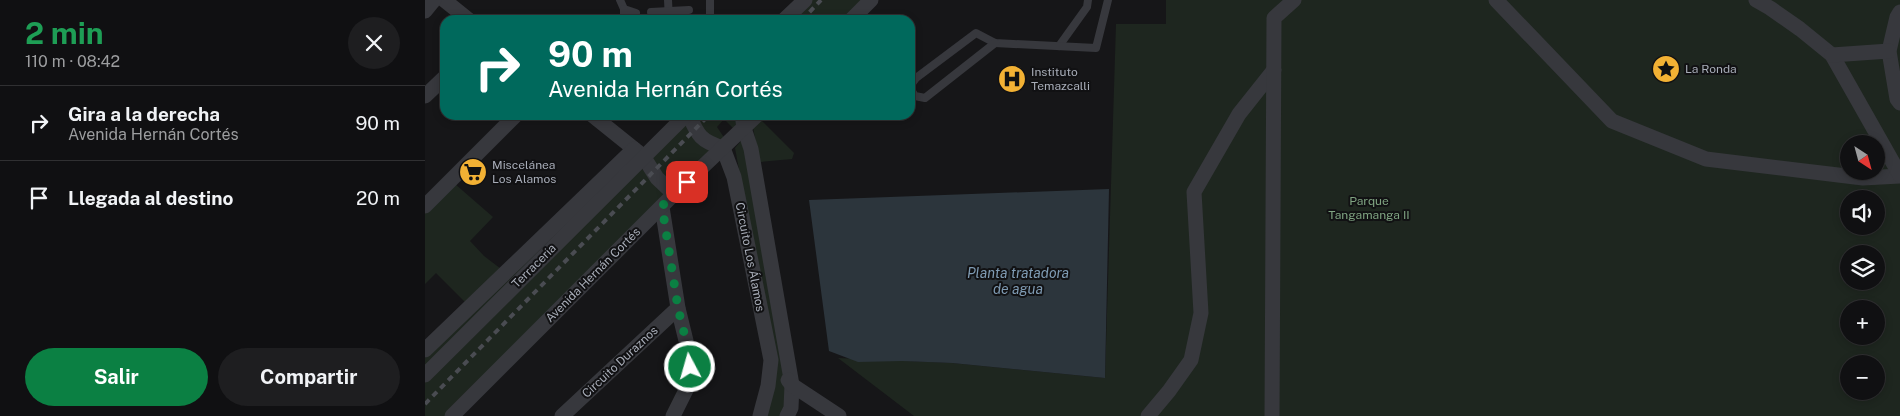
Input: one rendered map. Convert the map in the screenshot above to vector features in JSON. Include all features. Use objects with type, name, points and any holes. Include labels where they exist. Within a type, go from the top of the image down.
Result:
[{"type":"street","points":[[425,11],[434,0]]},
{"type":"street","points":[[444,0],[463,15]]},
{"type":"street","points":[[789,15],[805,0]]},
{"type":"street","points":[[856,15],[871,0]]},
{"type":"street","points":[[1272,416],[1274,18],[1295,0]]},
{"type":"street","points":[[1496,0],[1612,121],[1706,159],[1863,178],[1900,175],[1832,55],[1769,4],[1756,0]]},
{"type":"street","points":[[1900,12],[1897,17],[1889,51],[1897,99],[1900,103]]},
{"type":"street","points":[[1832,55],[1889,51]]},
{"type":"street","points":[[1148,416],[1169,392],[1191,360],[1201,313],[1194,192],[1239,114],[1274,70]]},
{"type":"street","points":[[425,96],[440,82]]},
{"type":"street","points":[[425,206],[511,120]]},
{"type":"street","points":[[598,120],[639,153],[657,178],[675,194]]},
{"type":"street","points":[[425,350],[639,153],[681,120]]},
{"type":"street","points":[[690,120],[699,136],[707,143],[723,148]]},
{"type":"street","name":"Avenida Hernán Cortés","points":[[451,416],[723,148],[743,122]]},
{"type":"street","name":"Circuito Los Álamos","points":[[743,122],[751,149],[792,385],[791,408],[787,416]]},
{"type":"street","name":"Circuito Los Álamos","points":[[723,148],[735,177],[771,360],[768,386],[760,416]]},
{"type":"street","name":"Terraceria","points":[[425,375],[639,153]]},
{"type":"street","points":[[662,206],[678,308],[689,353],[690,382],[673,416]]},
{"type":"street","name":"Circuito Duraznos","points":[[562,416],[678,308]]},
{"type":"street","points":[[771,360],[792,385],[839,416]]},
{"type":"lane","points":[[620,0],[624,9],[624,15]]},
{"type":"lane","points":[[667,0],[668,15]]},
{"type":"lane","points":[[1059,46],[1087,7],[1089,0]]},
{"type":"lane","points":[[915,80],[976,34],[995,43],[1096,48],[1107,0]]},
{"type":"lane","points":[[624,9],[636,13]]},
{"type":"lane","points":[[651,12],[689,10]]},
{"type":"lane","points":[[915,96],[925,98],[995,43]]},
{"type":"green space","points":[[810,0],[864,0],[848,15],[794,15]]},
{"type":"green space","name":"Parque Tangamanga II","points":[[1166,0],[1900,0],[1900,416],[914,416],[838,358],[952,363],[1105,378],[1116,24],[1166,24]]},
{"type":"green space","points":[[683,120],[723,120],[717,127],[725,139],[673,191],[644,157]]},
{"type":"green space","points":[[725,120],[739,120],[734,129]]},
{"type":"green space","points":[[756,120],[761,120],[794,153],[792,159],[760,162],[752,123]]},
{"type":"green space","points":[[746,135],[790,375],[782,416],[760,416],[776,367],[735,148]]},
{"type":"green space","points":[[630,155],[666,196],[446,416],[425,416],[425,358]]},
{"type":"green space","points":[[455,184],[493,217],[470,241],[484,256],[505,272],[466,303],[436,273],[425,284],[425,213]]},
{"type":"water","name":"Planta tratadora de agua","points":[[1109,189],[1105,378],[952,363],[858,362],[829,351],[809,200]]},
{"type":"railway","points":[[807,15],[821,0]]},
{"type":"railway","points":[[425,404],[704,120]]},
{"type":"place","name":"La Ronda","points":[[1666,69]]},
{"type":"place","name":"Instituto Temazcalli","points":[[1012,79]]},
{"type":"place","name":"Miscelánea Los Alamos","points":[[473,172]]},
{"type":"route","points":[[687,182],[662,206],[678,308],[689,353],[690,367]]}]
